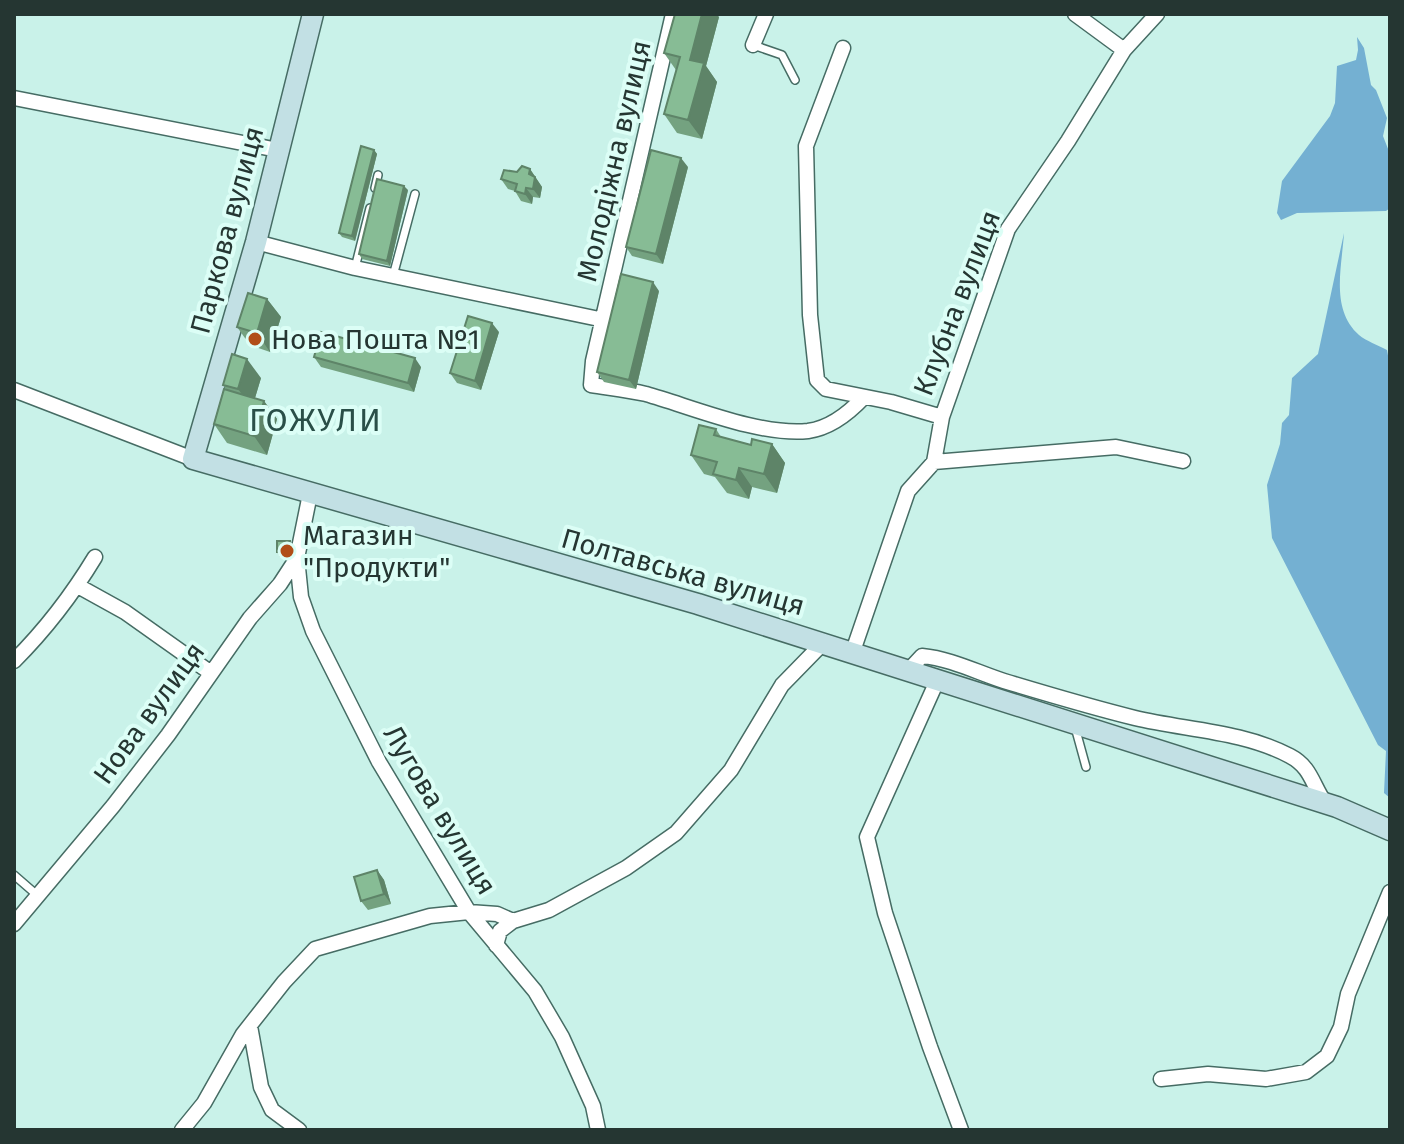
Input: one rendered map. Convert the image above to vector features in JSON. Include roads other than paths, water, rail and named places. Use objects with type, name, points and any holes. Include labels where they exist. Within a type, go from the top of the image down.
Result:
[{"type":"street","name":"Паркова вулиця","points":[[193,459],[256,242],[313,14]]},
{"type":"street","name":"Молодіжна вулиця","points":[[673,14],[590,378],[591,385],[642,393],[732,421],[808,431],[841,419],[864,397]]},
{"type":"street","points":[[753,45],[766,14]]},
{"type":"street","points":[[1075,14],[1124,50]]},
{"type":"street","name":"Клубна вулиця","points":[[934,462],[942,417],[1008,229],[1068,141],[1124,50],[1157,14]]},
{"type":"street","points":[[843,48],[806,146],[810,315],[817,380],[826,389],[942,417]]},
{"type":"street","points":[[14,98],[278,150]]},
{"type":"street","name":"Молодіжна вулиця","points":[[256,242],[355,268],[604,320]]},
{"type":"street","name":"Полтавська вулиця","points":[[14,390],[193,459],[698,604],[1331,806],[1390,830]]},
{"type":"street","points":[[852,654],[908,491],[934,462],[1116,447],[1183,461]]},
{"type":"street","name":"Лугова вулиця","points":[[310,494],[297,558],[301,597],[313,631],[379,762],[469,912],[535,991],[562,1037],[593,1106],[598,1130]]},
{"type":"street","points":[[14,661],[78,586],[95,557]]},
{"type":"street","name":"Нова вулиця","points":[[14,924],[168,735],[297,558]]},
{"type":"street","points":[[78,586],[125,612],[211,673]]},
{"type":"street","points":[[496,945],[500,931],[513,921],[549,910],[601,882],[676,833],[731,770],[782,685],[823,643]]},
{"type":"street","points":[[908,671],[922,656],[944,658],[1002,680],[1136,718],[1219,733],[1254,743],[1288,755],[1307,767],[1315,787],[1331,806]]},
{"type":"street","points":[[937,681],[867,837],[885,913],[961,1130]]},
{"type":"street","points":[[1161,1079],[1208,1074],[1266,1079],[1306,1072],[1327,1056],[1341,1027],[1348,994],[1390,892]]},
{"type":"street","points":[[182,1130],[204,1103],[250,1026],[284,982],[315,949],[430,916],[469,912],[497,914],[513,921]]},
{"type":"street","points":[[250,1026],[261,1087],[272,1110],[299,1130]]},
{"type":"lane","points":[[753,45],[782,55],[795,80]]},
{"type":"lane","points":[[355,268],[378,175]]},
{"type":"lane","points":[[393,276],[415,194]]},
{"type":"lane","points":[[1074,725],[1086,767]]},
{"type":"lane","points":[[14,875],[37,895]]},
{"type":"water","points":[[1357,37],[1364,48],[1371,85],[1387,118],[1383,136],[1390,154],[1390,208],[1386,211],[1297,213],[1281,220],[1277,213],[1282,181],[1330,116],[1335,103],[1337,66],[1356,60]]},
{"type":"water","points":[[1344,233],[1340,287],[1344,313],[1359,335],[1387,350],[1390,367],[1390,798],[1384,793],[1386,751],[1378,745],[1272,538],[1267,485],[1280,444],[1282,423],[1289,415],[1292,378],[1318,354]]},
{"type":"place","name":"Нова Пошта №1","points":[[255,339]]},
{"type":"place","name":"Магазин \"Продукти\"","points":[[287,551]]},
{"type":"district","name":"ГОЖУЛИ","points":[[316,420]]}]
